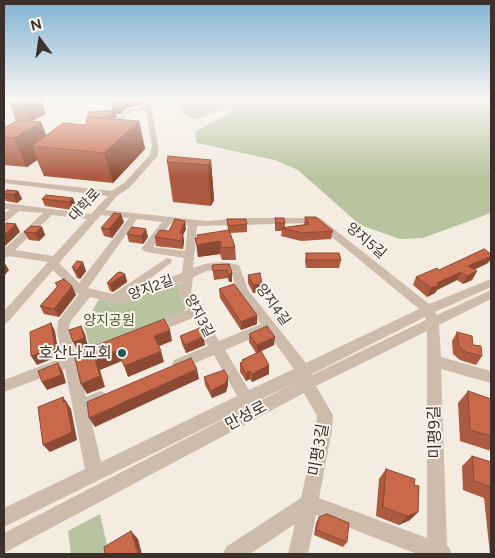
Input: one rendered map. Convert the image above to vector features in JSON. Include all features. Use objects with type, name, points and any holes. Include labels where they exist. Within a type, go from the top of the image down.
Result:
[{"type":"street","points":[[98,132],[115,125]]},
{"type":"street","points":[[114,194],[127,185],[155,152],[151,125]]},
{"type":"street","name":"대학로","points":[[4,181],[114,194]]},
{"type":"street","name":"대학로","points":[[4,319],[114,194]]},
{"type":"street","name":"양지5길","points":[[4,206],[50,212],[135,216],[209,224],[245,221],[319,221],[431,316]]},
{"type":"street","points":[[4,219],[17,208]]},
{"type":"street","points":[[5,253],[50,212]]},
{"type":"street","points":[[95,473],[63,323],[135,216]]},
{"type":"street","points":[[168,220],[145,249],[169,257],[189,255]]},
{"type":"street","name":"양지3길","points":[[194,223],[185,294],[247,400]]},
{"type":"street","points":[[5,253],[54,261],[83,291]]},
{"type":"street","points":[[155,287],[169,257]]},
{"type":"street","points":[[114,299],[169,257]]},
{"type":"street","name":"양지4길","points":[[187,275],[205,268],[232,266],[243,291],[305,378]]},
{"type":"street","name":"양지2길","points":[[83,291],[114,299],[128,298],[187,275]]},
{"type":"street","points":[[239,279],[254,276]]},
{"type":"street","name":"만성로","points":[[4,543],[305,378],[431,316],[491,283]]},
{"type":"street","name":"만성로","points":[[431,316],[491,294]]},
{"type":"street","points":[[142,333],[196,312]]},
{"type":"street","name":"미평9길","points":[[431,316],[439,554]]},
{"type":"street","name":"양지3길","points":[[216,348],[269,326]]},
{"type":"street","points":[[4,386],[106,347]]},
{"type":"street","points":[[162,372],[216,348]]},
{"type":"street","points":[[434,361],[491,376]]},
{"type":"street","name":"만성로","points":[[4,518],[247,400],[305,378]]},
{"type":"street","name":"미평3길","points":[[298,554],[325,417],[305,378]]},
{"type":"street","points":[[80,407],[116,391]]},
{"type":"street","points":[[233,554],[309,503],[439,554]]},
{"type":"green space","points":[[207,125],[491,125],[491,213],[423,238],[400,239],[360,225],[298,170],[275,160],[197,143],[195,132]]},
{"type":"green space","name":"양지공원","points":[[181,283],[179,292],[186,309],[182,313],[90,348],[84,325],[99,299],[119,303],[172,284]]},
{"type":"green space","points":[[100,514],[109,554],[71,554],[68,531]]},
{"type":"building","points":[[9,125],[36,125],[14,138],[4,137],[4,128]]},
{"type":"building","points":[[60,125],[135,125],[104,153],[32,146]]},
{"type":"building","points":[[168,156],[211,160],[208,165],[167,162]]},
{"type":"building","points":[[7,190],[18,191],[14,195],[4,194]]},
{"type":"building","points":[[46,195],[73,198],[69,202],[42,199]]},
{"type":"building","points":[[114,213],[121,214],[109,229],[101,228]]},
{"type":"building","points":[[305,217],[316,217],[333,231],[302,233],[282,228],[309,224]]},
{"type":"building","points":[[275,218],[284,218],[285,223],[276,223]]},
{"type":"building","points":[[175,219],[185,221],[180,233],[183,233],[182,241],[155,237],[160,230],[169,231]]},
{"type":"building","points":[[227,219],[246,219],[247,224],[228,226]]},
{"type":"building","points":[[7,223],[16,224],[4,235],[4,225]]},
{"type":"building","points":[[31,226],[42,227],[35,233],[24,232]]},
{"type":"building","points":[[132,227],[146,229],[141,236],[127,234]]},
{"type":"building","points":[[229,230],[235,247],[222,248],[220,241],[197,245],[195,238],[198,238],[197,235]]},
{"type":"building","points":[[484,249],[491,256],[468,266],[477,271],[467,276],[461,272],[437,283],[439,285],[431,288],[416,277],[437,268],[439,270]]},
{"type":"building","points":[[306,253],[339,253],[341,260],[307,260]]},
{"type":"building","points":[[77,261],[83,262],[76,271],[72,267]]},
{"type":"building","points":[[229,264],[232,273],[228,274],[227,270],[213,271],[212,265]]},
{"type":"building","points":[[117,273],[125,274],[110,284],[107,283]]},
{"type":"building","points":[[260,273],[262,284],[253,285],[248,275]]},
{"type":"building","points":[[64,279],[72,286],[54,309],[40,306],[58,286],[55,283]]},
{"type":"building","points":[[234,284],[257,315],[241,322],[219,289]]},
{"type":"building","points":[[164,319],[170,330],[154,336],[161,351],[124,366],[118,350],[95,359],[100,376],[81,384],[74,354]]},
{"type":"building","points":[[51,323],[55,348],[31,356],[30,332]]},
{"type":"building","points":[[81,326],[84,338],[73,342],[69,330]]},
{"type":"building","points":[[267,326],[275,337],[257,345],[249,334]]},
{"type":"building","points":[[200,328],[204,336],[185,345],[180,336]]},
{"type":"building","points":[[457,332],[472,336],[473,345],[481,346],[482,356],[466,352],[459,346]]},
{"type":"building","points":[[261,351],[269,365],[252,374],[250,371],[246,373],[240,363],[243,362],[242,360]]},
{"type":"building","points":[[191,358],[197,369],[89,418],[87,402]]},
{"type":"building","points":[[58,363],[61,375],[42,382],[38,371]]},
{"type":"building","points":[[224,370],[228,377],[226,383],[211,391],[204,377]]},
{"type":"building","points":[[468,391],[491,399],[491,436],[470,430]]},
{"type":"building","points":[[63,397],[63,402],[66,401],[72,432],[43,445],[38,407]]},
{"type":"building","points":[[472,456],[491,462],[491,487],[474,481]]},
{"type":"building","points":[[386,469],[415,479],[414,485],[419,486],[418,512],[407,516],[383,507]]},
{"type":"building","points":[[327,514],[349,523],[347,542],[316,530],[319,517]]},
{"type":"building","points":[[131,531],[138,554],[105,554],[104,547]]},
{"type":"place","name":"호산나교회","points":[[122,353]]}]
